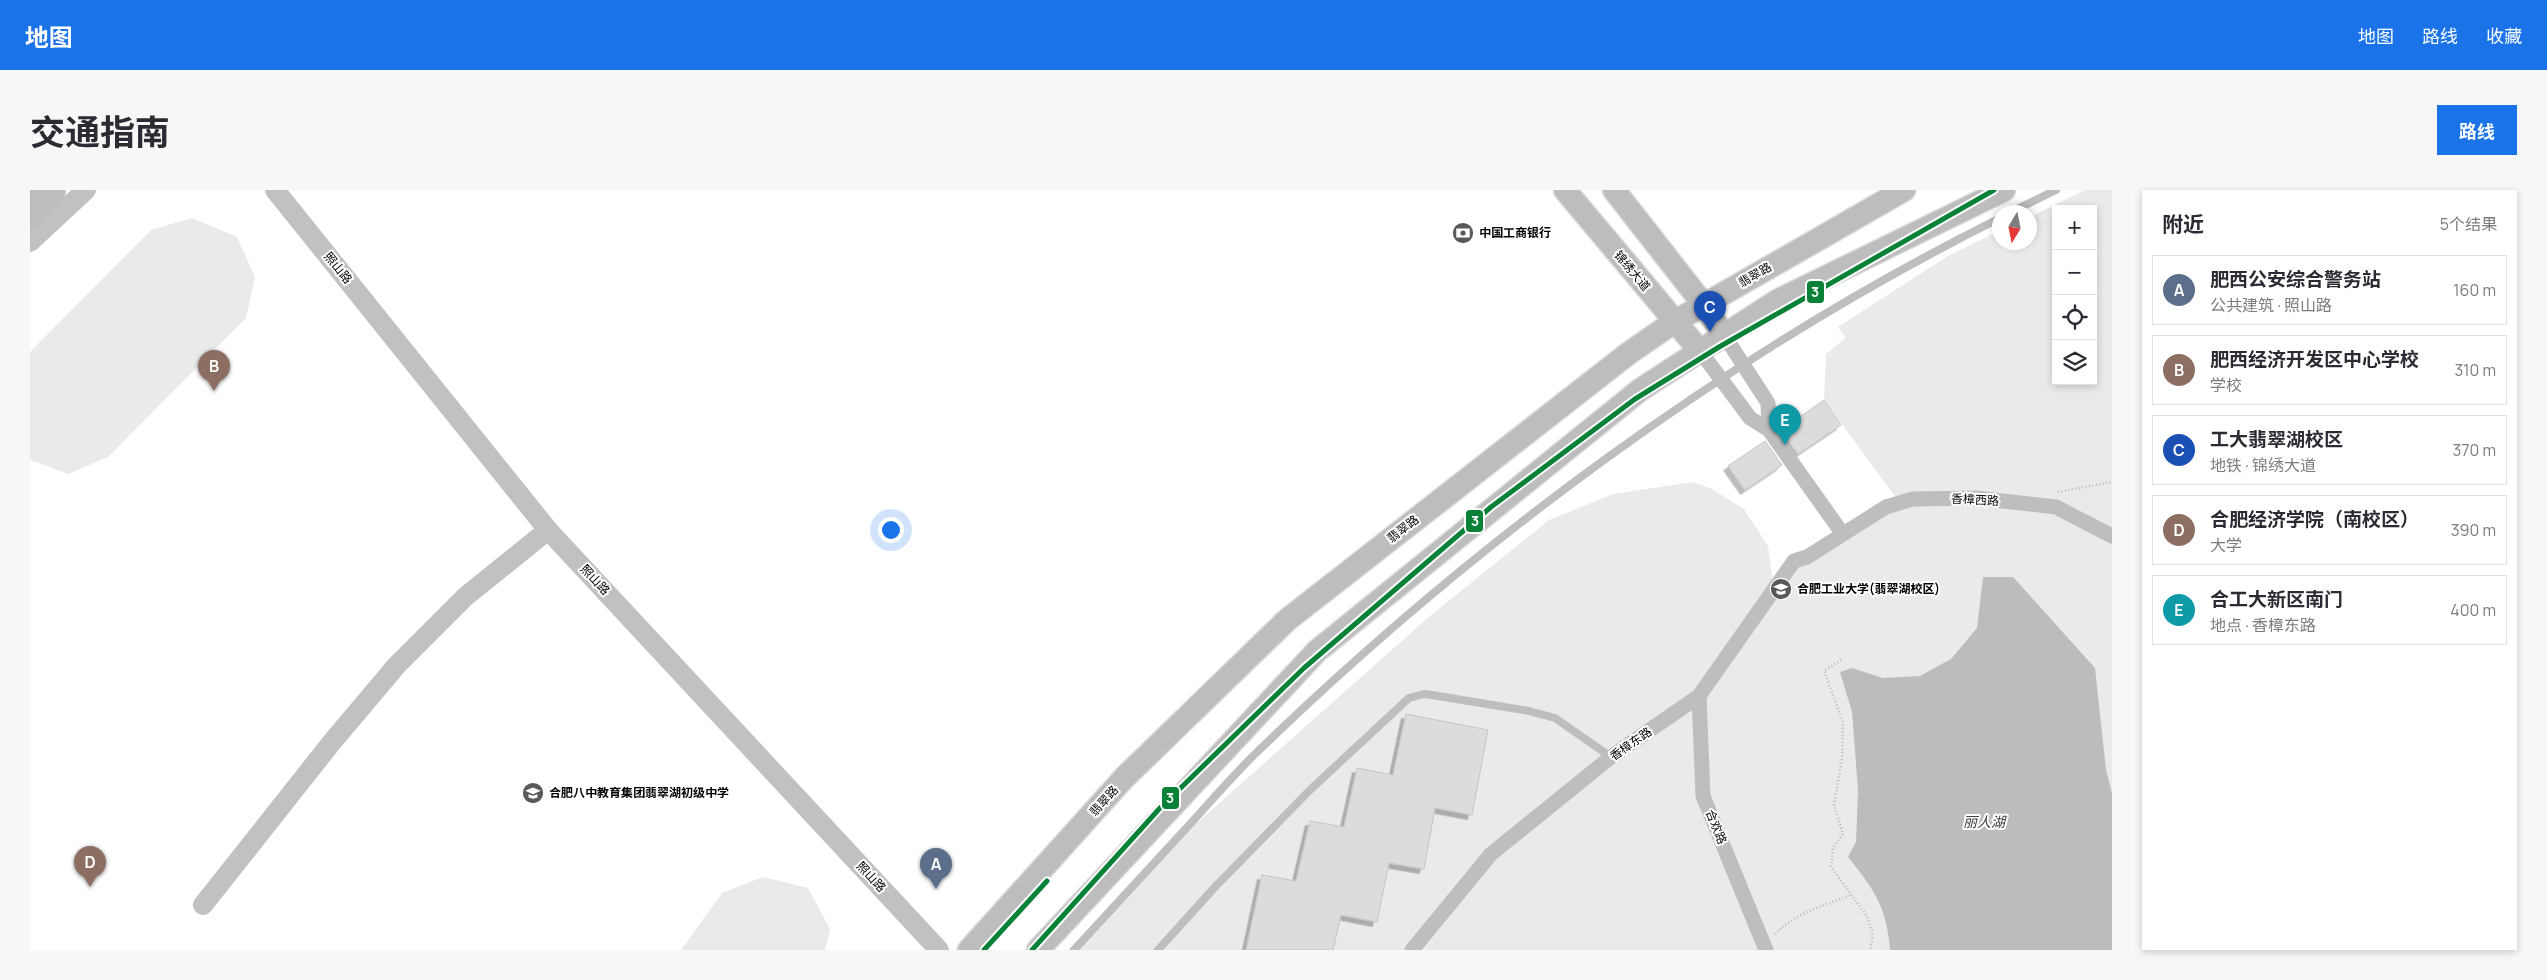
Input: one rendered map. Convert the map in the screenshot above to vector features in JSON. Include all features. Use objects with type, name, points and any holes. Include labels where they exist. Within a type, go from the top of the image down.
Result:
[{"type":"highway","points":[[30,202],[36,201],[47,190]]},
{"type":"main road","points":[[30,219],[56,190]]},
{"type":"main road","name":"锦绣大道","points":[[1565,190],[1700,351]]},
{"type":"main road","points":[[1614,190],[1704,304],[1724,335]]},
{"type":"main road","name":"翡翠路","points":[[969,950],[1124,778],[1287,620],[1630,353],[1674,322],[1904,190]]},
{"type":"main road","points":[[1038,950],[1317,651],[1640,390],[1777,301],[2004,190]]},
{"type":"street","points":[[30,242],[86,190]]},
{"type":"street","name":"照山路","points":[[275,190],[548,530],[939,950]]},
{"type":"street","points":[[1724,335],[1768,403],[1769,430]]},
{"type":"street","points":[[1700,351],[1750,418],[1769,430],[1841,533]]},
{"type":"street","name":"香樟西路","points":[[1841,533],[1886,507],[1913,498],[1976,498],[2056,507],[2112,536]]},
{"type":"street","points":[[203,905],[332,742],[397,665],[465,597],[548,530]]},
{"type":"street","name":"香樟东路","points":[[1412,950],[1491,854],[1611,757],[1699,696],[1794,561],[1806,557],[1841,533]]},
{"type":"street","name":"合欢路","points":[[1699,696],[1703,796],[1765,947]]},
{"type":"lane","points":[[2025,205],[2056,190]]},
{"type":"lane","points":[[1074,950],[1251,758],[1402,619],[1564,491],[1720,378],[1790,333],[1992,222]]},
{"type":"lane","points":[[1158,950],[1215,887],[1311,789],[1409,698],[1424,694],[1432,695],[1529,711],[1555,718],[1611,757]]},
{"type":"path","points":[[2049,494],[2112,482]]},
{"type":"path","points":[[1842,660],[1824,671],[1843,722],[1842,758],[1834,805],[1843,834],[1833,848],[1831,867],[1867,916],[1873,935],[1870,950]]},
{"type":"path","points":[[2095,835],[2112,830]]},
{"type":"path","points":[[1765,947],[1784,924],[1815,909],[1851,896]]},
{"type":"shaded area","name":"合肥工业大学(翡翠湖校区)","points":[[2085,190],[2112,190],[2112,950],[1068,950],[1189,830],[1430,616],[1549,520],[1613,494],[1693,482],[1712,489],[1744,509],[1768,546],[1774,589],[1807,557],[1899,502],[1824,400],[1826,354],[1846,338],[1838,327],[1948,256],[1992,234],[1992,250],[2037,250],[2037,214],[2052,206],[2052,385],[2097,385],[2097,205],[2054,205]]},
{"type":"shaded area","points":[[192,218],[237,237],[255,277],[246,318],[108,457],[68,474],[30,460],[30,352],[151,230]]},
{"type":"shaded area","points":[[763,877],[808,888],[830,929],[825,950],[681,950],[722,893]]},
{"type":"water","name":"丽人湖","points":[[1983,577],[2013,577],[2095,668],[2106,770],[2112,793],[2112,950],[1890,950],[1886,922],[1878,900],[1848,857],[1856,842],[1858,790],[1852,712],[1840,672],[1852,668],[1883,678],[1920,676],[1951,659],[1977,628]]},
{"type":"building","points":[[1824,400],[1841,425],[1798,454],[1781,430]]},
{"type":"building","points":[[1765,441],[1782,465],[1745,490],[1728,466]]},
{"type":"building","points":[[1406,714],[1488,730],[1472,815],[1435,808],[1424,869],[1389,863],[1377,922],[1341,915],[1333,950],[1246,950],[1262,875],[1296,881],[1310,821],[1344,827],[1357,768],[1393,775]]},
{"type":"transit line","name":"3","points":[[1032,950],[1160,808],[1304,668],[1491,507],[1635,399],[1719,347],[1994,190]]},
{"type":"transit line","name":"3","points":[[984,950],[1047,881]]},
{"type":"place","name":"中国工商银行","points":[[1463,233]]},
{"type":"place","name":"工大翡翠湖校区","points":[[1710,332]]},
{"type":"place","name":"肥西经济开发区中心学校","points":[[214,391]]},
{"type":"place","name":"合工大新区南门","points":[[1785,445]]},
{"type":"place","name":"合肥工业大学(翡翠湖校区)","points":[[1781,589]]},
{"type":"place","name":"合肥八中教育集团翡翠湖初级中学","points":[[533,793]]},
{"type":"place","name":"合肥经济学院（南校区）","points":[[90,887]]},
{"type":"place","name":"肥西公安综合警务站","points":[[936,889]]}]
